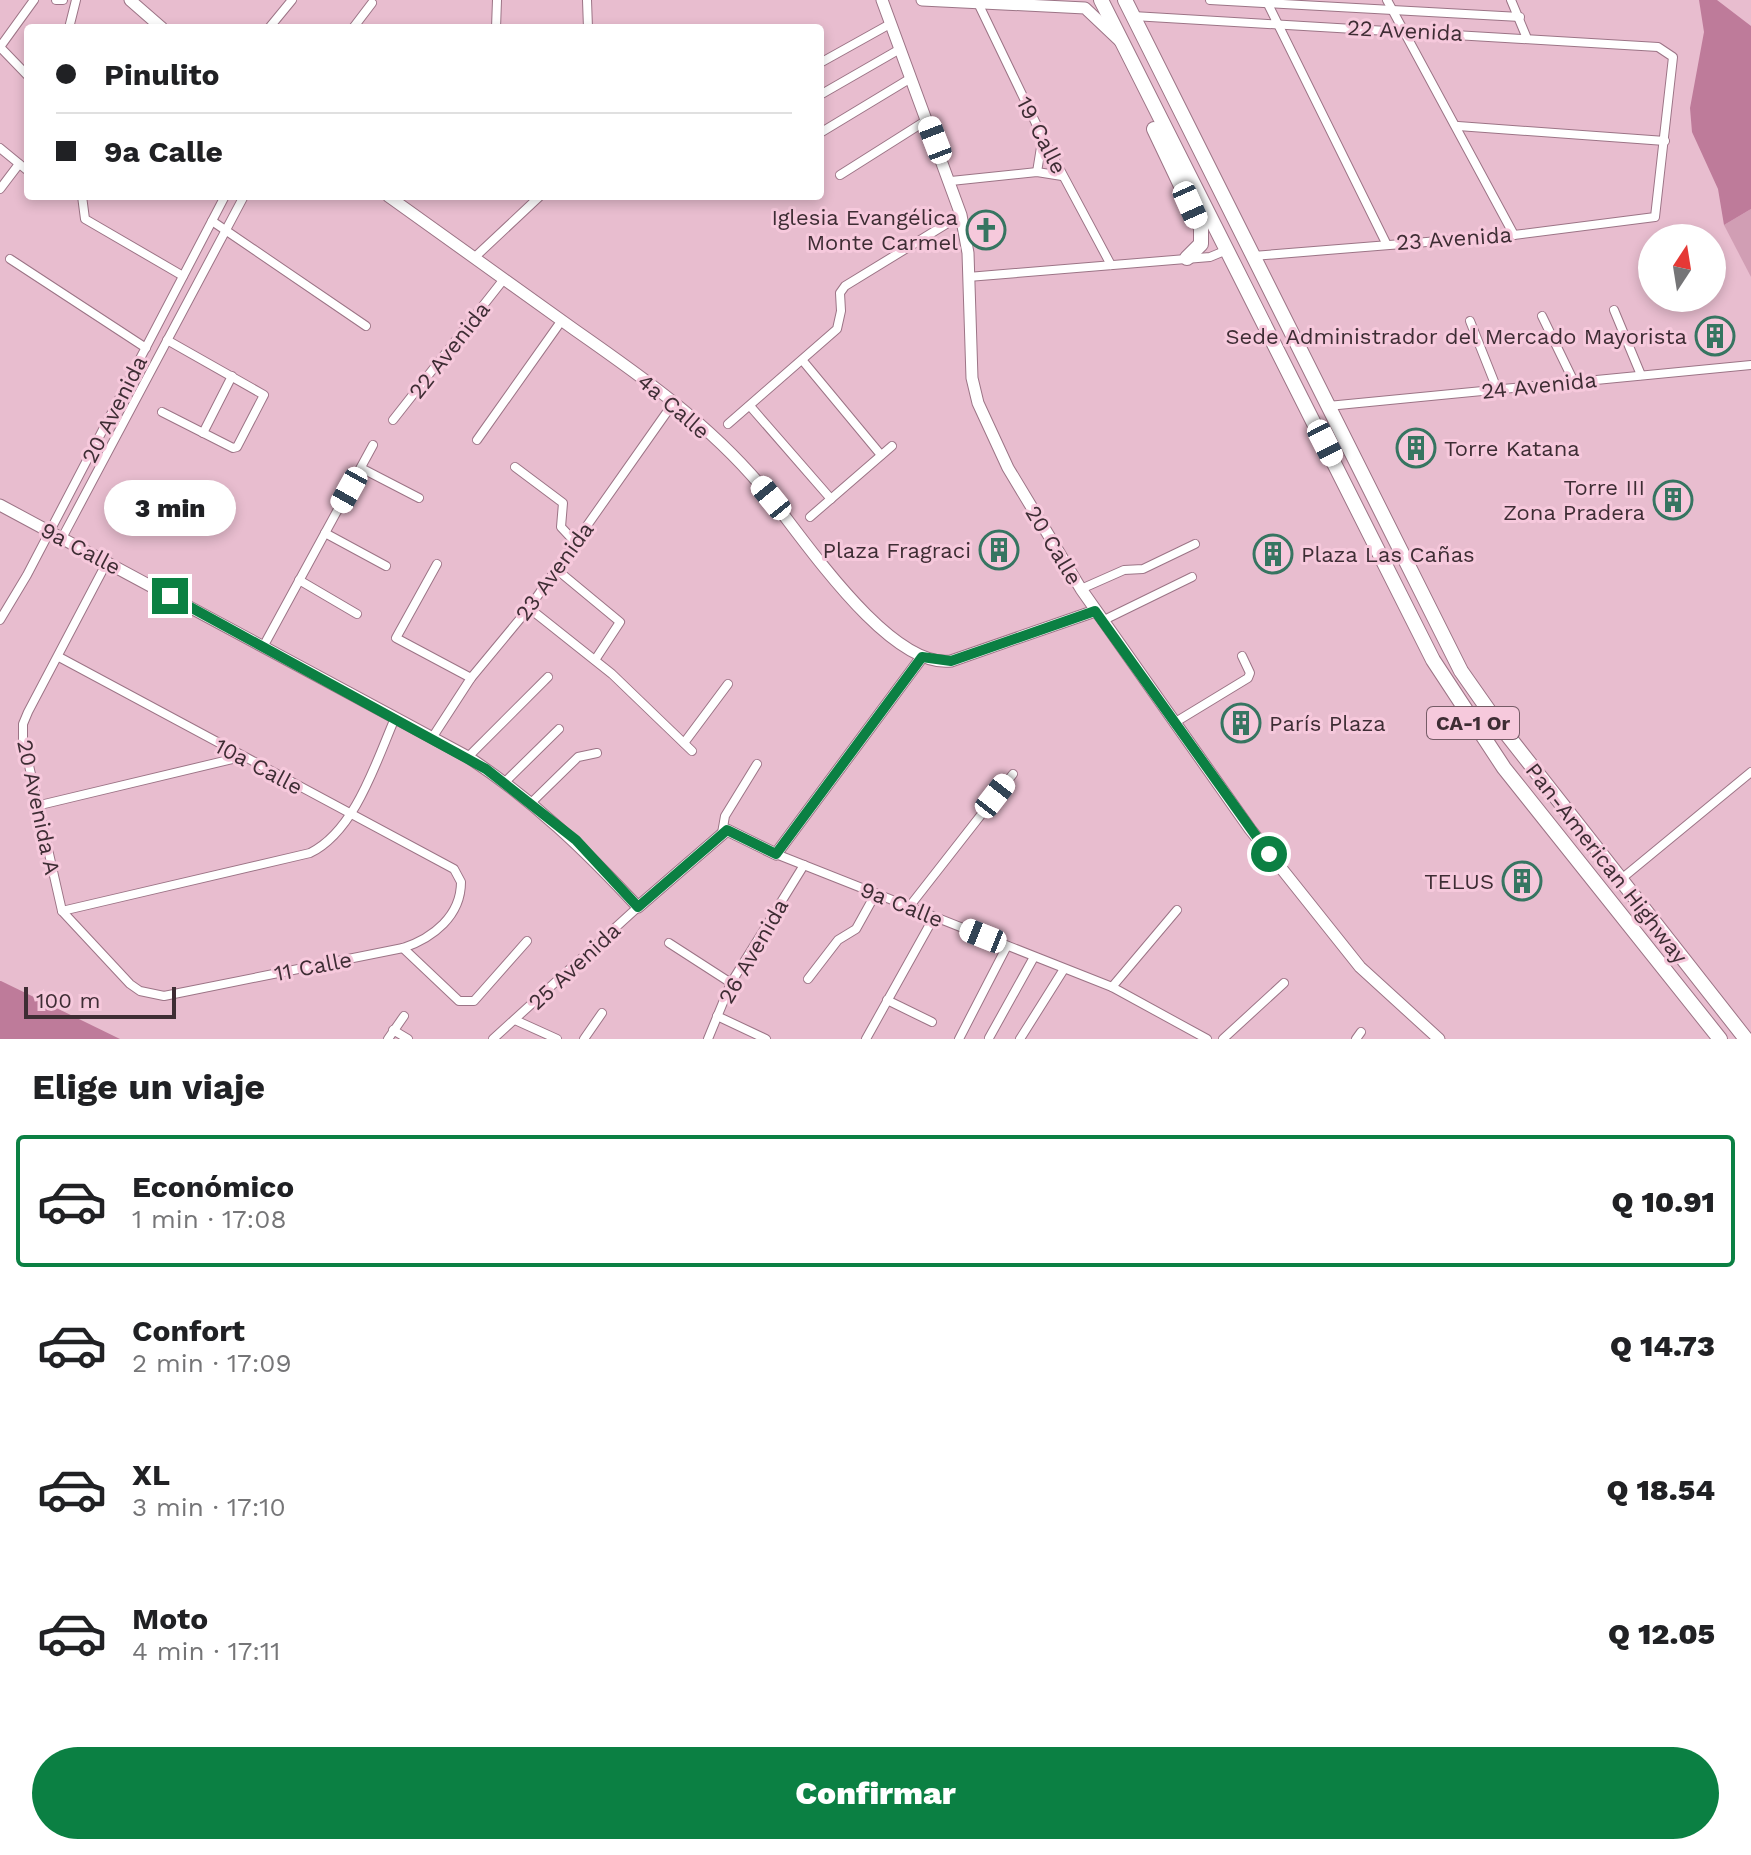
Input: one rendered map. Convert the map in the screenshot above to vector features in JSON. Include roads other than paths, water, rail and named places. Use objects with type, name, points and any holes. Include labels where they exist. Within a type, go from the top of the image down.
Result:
[{"type":"highway","name":"Pan-American Highway","points":[[1101,0],[1448,684],[1504,768],[1720,1039]]},
{"type":"highway","name":"Pan-American Highway","points":[[1125,0],[1461,671],[1746,1039]]},
{"type":"highway","points":[[1141,84],[1140,101],[1201,228],[1198,249],[1187,258]]},
{"type":"street","points":[[24,72],[0,47],[34,0]]},
{"type":"street","points":[[56,0],[63,0]]},
{"type":"street","points":[[70,24],[76,0]]},
{"type":"street","points":[[272,24],[292,0]]},
{"type":"street","points":[[496,24],[497,0]]},
{"type":"street","points":[[587,0],[588,24]]},
{"type":"street","name":"20 Calle","points":[[883,0],[961,215],[968,277],[970,349],[978,403],[1008,468],[1099,616],[1306,904],[1360,967],[1439,1039]]},
{"type":"street","points":[[922,0],[1085,8],[1122,43]]},
{"type":"street","name":"22 Avenida","points":[[1210,0],[1520,17]]},
{"type":"street","points":[[1387,0],[1458,126],[1514,235]]},
{"type":"street","points":[[1511,0],[1526,36]]},
{"type":"street","points":[[1266,1],[1386,243]]},
{"type":"street","points":[[137,3],[158,24]]},
{"type":"street","points":[[356,24],[372,3]]},
{"type":"street","name":"19 Calle","points":[[978,3],[1062,176],[1111,265]]},
{"type":"street","name":"22 Avenida","points":[[1132,16],[1526,36],[1658,47],[1673,57],[1665,141]]},
{"type":"street","points":[[824,61],[890,24]]},
{"type":"street","points":[[824,93],[900,49]]},
{"type":"street","points":[[824,131],[911,78]]},
{"type":"street","points":[[840,175],[927,120]]},
{"type":"street","points":[[1458,126],[1665,141]]},
{"type":"street","points":[[1037,172],[1043,149],[1042,136]]},
{"type":"street","name":"23 Avenida","points":[[1253,256],[1514,235],[1655,217],[1665,141]]},
{"type":"street","points":[[0,148],[24,168]]},
{"type":"street","points":[[0,189],[19,164]]},
{"type":"street","points":[[951,181],[1037,172],[1062,176]]},
{"type":"street","points":[[83,200],[85,219],[183,276]]},
{"type":"street","name":"20 Avenida","points":[[0,620],[50,532],[223,200]]},
{"type":"street","name":"20 Avenida","points":[[62,538],[242,200]]},
{"type":"street","name":"4a Calle","points":[[394,200],[674,402],[757,481],[871,622],[905,649],[922,657]]},
{"type":"street","points":[[474,258],[536,200]]},
{"type":"street","points":[[728,424],[837,329],[841,311],[840,293],[845,286],[961,215]]},
{"type":"street","points":[[212,221],[366,326]]},
{"type":"street","points":[[968,277],[1210,257],[1227,250]]},
{"type":"street","points":[[10,259],[146,348]]},
{"type":"street","name":"22 Avenida","points":[[393,420],[504,279]]},
{"type":"street","points":[[1614,310],[1641,375]]},
{"type":"street","points":[[1542,316],[1574,382]]},
{"type":"street","points":[[477,440],[562,320]]},
{"type":"street","points":[[1470,321],[1497,389]]},
{"type":"street","points":[[162,412],[233,448],[237,447],[264,395],[167,340]]},
{"type":"street","points":[[803,361],[881,455]]},
{"type":"street","name":"24 Avenida","points":[[1327,406],[1751,365]]},
{"type":"street","points":[[203,433],[232,376]]},
{"type":"street","name":"23 Avenida","points":[[432,738],[471,678],[529,608],[674,402]]},
{"type":"street","points":[[750,406],[831,499]]},
{"type":"street","points":[[263,647],[373,445]]},
{"type":"street","points":[[810,517],[892,446]]},
{"type":"street","points":[[515,467],[563,503],[561,527],[575,542]]},
{"type":"street","points":[[361,468],[419,498]]},
{"type":"street","name":"9a Calle","points":[[0,505],[468,757],[532,802],[576,840],[638,907]]},
{"type":"street","points":[[325,533],[386,566]]},
{"type":"street","points":[[1081,589],[1124,570],[1143,569],[1195,544]]},
{"type":"street","name":"20 Avenida A","points":[[62,911],[36,806],[23,724],[107,562]]},
{"type":"street","points":[[437,564],[396,638],[471,678]]},
{"type":"street","points":[[556,569],[620,622],[595,660]]},
{"type":"street","points":[[776,854],[922,657],[951,661],[1099,616],[1192,577]]},
{"type":"street","points":[[299,580],[357,614]]},
{"type":"street","points":[[529,608],[595,660],[692,751]]},
{"type":"street","points":[[1174,723],[1248,678],[1250,673],[1242,656]]},
{"type":"street","name":"10a Calle","points":[[59,657],[459,875],[461,891],[442,926],[421,942],[403,948]]},
{"type":"street","points":[[468,757],[548,677]]},
{"type":"street","points":[[684,743],[728,684]]},
{"type":"street","points":[[62,911],[310,853],[322,847],[334,838],[349,813],[395,718]]},
{"type":"street","points":[[505,782],[559,729]]},
{"type":"street","points":[[532,802],[578,757],[597,753]]},
{"type":"street","points":[[36,806],[242,757]]},
{"type":"street","points":[[724,832],[725,816],[757,764]]},
{"type":"street","points":[[1620,880],[1751,772]]},
{"type":"street","points":[[909,907],[1013,774]]},
{"type":"street","name":"9a Calle","points":[[724,832],[1112,987],[1207,1039]]},
{"type":"street","name":"25 Avenida","points":[[493,1039],[724,832]]},
{"type":"street","name":"26 Avenida","points":[[708,1039],[731,983],[804,865]]},
{"type":"street","points":[[808,979],[838,940],[856,929],[876,893]]},
{"type":"street","points":[[1112,987],[1177,910]]},
{"type":"street","name":"11 Calle","points":[[62,911],[140,991],[164,996],[403,948]]},
{"type":"street","points":[[866,1039],[934,917]]},
{"type":"street","points":[[403,948],[459,1001],[466,1003],[474,1001],[527,941]]},
{"type":"street","points":[[669,943],[731,983]]},
{"type":"street","points":[[959,1039],[1007,946]]},
{"type":"street","points":[[989,1038],[1034,957]]},
{"type":"street","points":[[1020,1039],[1064,969]]},
{"type":"street","points":[[1223,1039],[1284,983]]},
{"type":"street","points":[[887,1000],[932,1022]]},
{"type":"street","points":[[584,1039],[602,1013]]},
{"type":"street","points":[[388,1039],[404,1016]]},
{"type":"street","points":[[717,1016],[766,1039]]},
{"type":"street","points":[[515,1020],[557,1039]]},
{"type":"street","points":[[393,1030],[408,1039]]},
{"type":"place","name":"Iglesia Evangélica Monte Carmel","points":[[986,230]]},
{"type":"place","name":"Sede Administrador del Mercado Mayorista","points":[[1715,336]]},
{"type":"place","name":"Torre Katana","points":[[1416,448]]},
{"type":"place","name":"Torre III Zona Pradera","points":[[1673,500]]},
{"type":"place","name":"Plaza Fragraci","points":[[999,550]]},
{"type":"place","name":"Plaza Las Cañas","points":[[1273,554]]},
{"type":"place","name":"París Plaza","points":[[1241,723]]},
{"type":"place","name":"TELUS","points":[[1522,881]]}]
